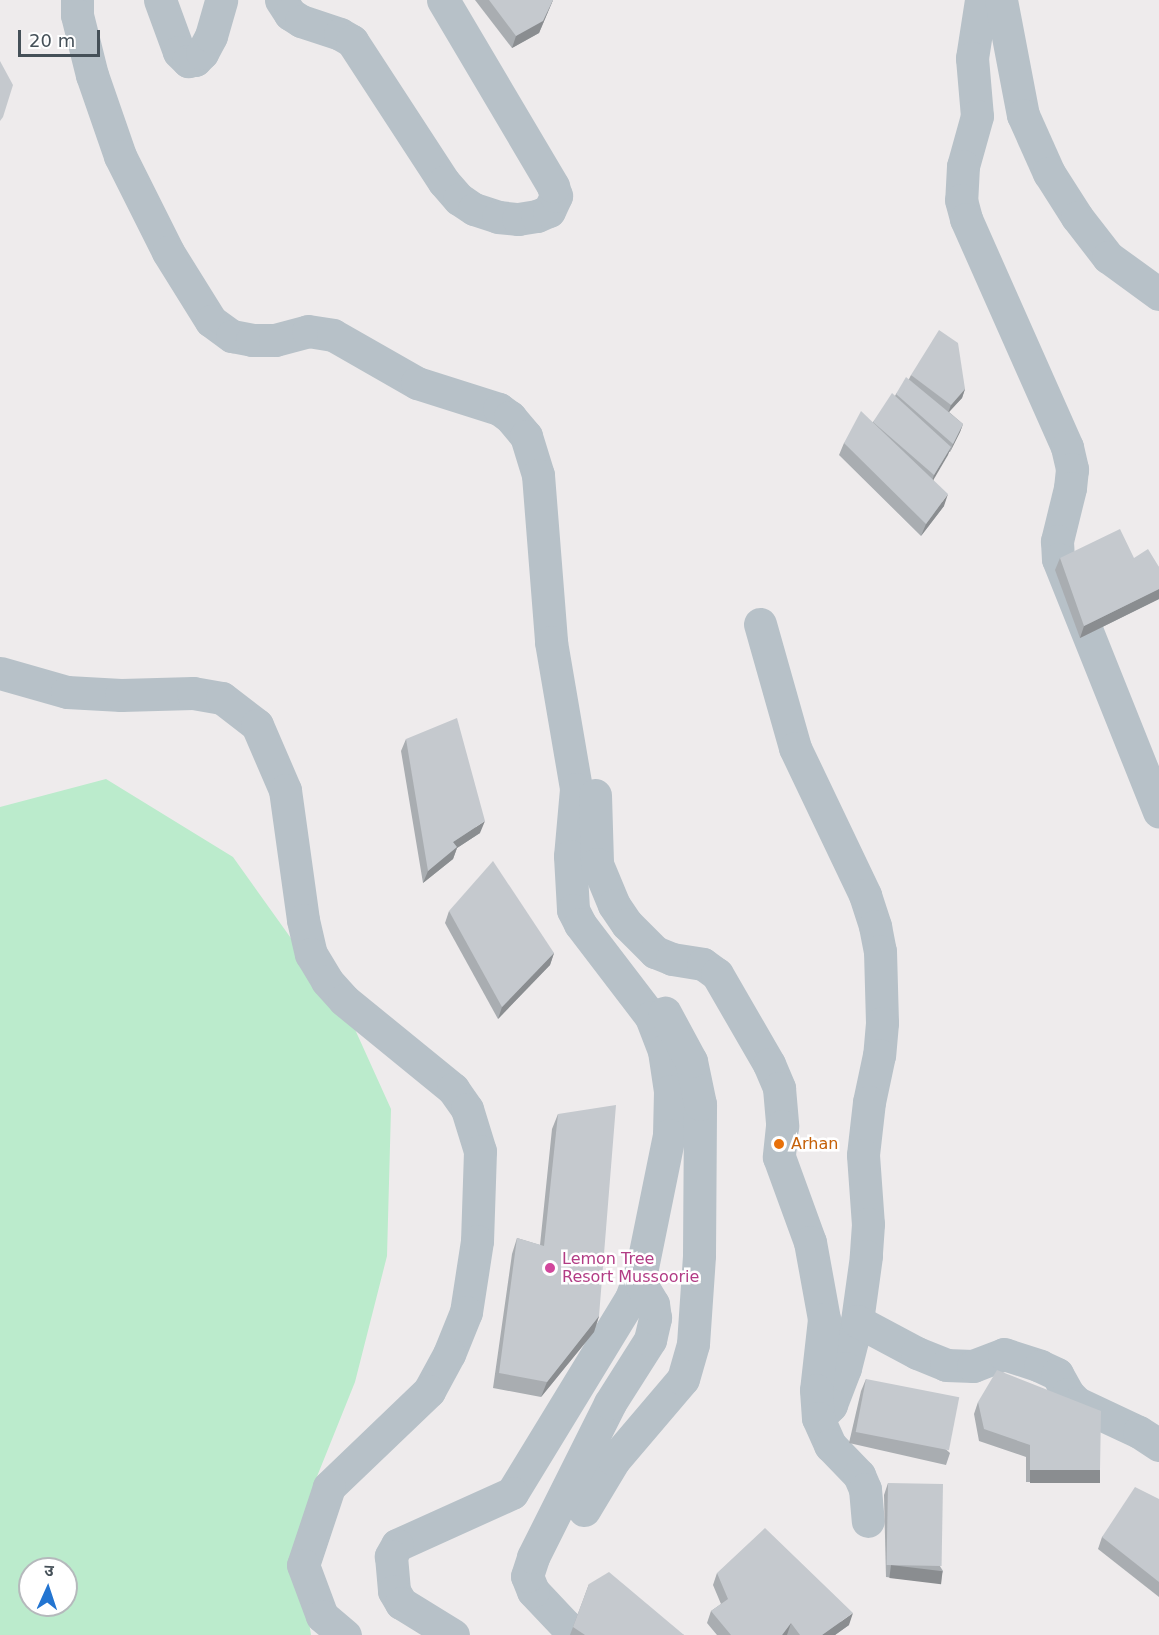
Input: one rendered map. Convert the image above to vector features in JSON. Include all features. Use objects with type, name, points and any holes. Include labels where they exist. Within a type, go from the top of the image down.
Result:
[{"type":"street","points":[[77,0],[77,15],[92,75],[120,156],[168,252],[211,321],[232,336],[261,341],[308,331],[333,335],[417,383],[498,409],[510,417],[526,436],[538,475],[551,642],[576,789],[570,856],[573,910],[580,924],[651,1017],[664,1051],[670,1091],[669,1135],[638,1279],[621,1317],[512,1493],[396,1545],[391,1556],[394,1591],[400,1603],[453,1635]]},
{"type":"street","points":[[160,0],[178,52],[188,61],[195,60],[202,53],[211,36],[221,0]]},
{"type":"street","points":[[280,0],[290,14],[300,21],[340,34],[352,41],[444,182],[459,199],[474,209],[498,217],[518,219],[537,216],[549,211],[556,196],[554,186],[443,0]]},
{"type":"street","points":[[981,0],[972,58],[977,116],[963,166],[961,200],[966,219],[1067,447],[1072,469],[1070,488],[1057,541],[1058,559],[1159,812]]},
{"type":"street","points":[[1001,0],[1023,115],[1049,173],[1077,217],[1108,257],[1159,294]]},
{"type":"street","points":[[760,624],[795,748],[865,895],[880,951],[882,1023],[865,1129],[864,1180],[868,1224],[866,1256],[857,1321],[837,1394],[831,1405],[818,1418]]},
{"type":"street","points":[[0,673],[30,684],[67,692],[121,695],[193,693],[222,698],[257,725],[285,790],[303,920],[311,954],[327,981],[344,1000],[453,1089],[467,1110],[480,1151],[477,1241],[466,1312],[449,1354],[429,1391],[329,1487],[303,1565],[322,1616],[345,1635]]},
{"type":"street","points":[[572,757],[590,774],[595,785],[597,864],[614,905],[627,924],[655,952],[672,959],[703,964],[717,974],[769,1064],[779,1088],[782,1125],[779,1157],[810,1242],[824,1319],[816,1390],[818,1418],[831,1445],[859,1475],[865,1490],[868,1521]]},
{"type":"street","points":[[584,1510],[614,1460],[682,1379],[693,1344],[699,1255],[701,1149],[698,1083],[691,1061],[670,1018],[659,1006],[629,989]]},
{"type":"street","points":[[558,1635],[549,1628],[527,1576],[533,1557],[610,1403],[650,1340],[655,1318],[653,1304],[638,1279]]},
{"type":"street","points":[[857,1321],[917,1353],[946,1365],[973,1366],[1004,1354],[1040,1366],[1057,1374],[1068,1394],[1077,1402],[1159,1444]]},
{"type":"street","points":[[533,1591],[566,1626],[579,1635]]},
{"type":"green space","points":[[106,779],[233,857],[353,1025],[391,1109],[387,1256],[355,1382],[316,1479],[301,1568],[311,1635],[0,1635],[0,807]]},
{"type":"building","points":[[489,0],[553,0],[543,21],[516,36]]},
{"type":"building","points":[[0,61],[13,85],[0,121]]},
{"type":"building","points":[[939,330],[958,343],[965,389],[951,405],[911,375]]},
{"type":"building","points":[[906,377],[963,424],[953,444],[896,394]]},
{"type":"building","points":[[892,393],[951,447],[934,475],[873,422]]},
{"type":"building","points":[[861,411],[948,494],[926,524],[844,443]]},
{"type":"building","points":[[1120,529],[1134,558],[1148,549],[1159,567],[1159,589],[1084,626],[1060,558]]},
{"type":"building","points":[[457,718],[485,821],[453,842],[457,847],[428,871],[406,739]]},
{"type":"building","points":[[493,861],[554,953],[502,1007],[449,911]]},
{"type":"building","points":[[616,1105],[599,1316],[547,1382],[499,1373],[517,1238],[544,1246],[558,1114]]},
{"type":"building","points":[[997,1370],[1101,1411],[1100,1470],[1030,1470],[1030,1445],[984,1429],[978,1402]]},
{"type":"building","points":[[866,1379],[959,1397],[949,1450],[856,1432]]},
{"type":"building","points":[[888,1483],[943,1484],[942,1566],[887,1565]]},
{"type":"building","points":[[1135,1487],[1159,1499],[1159,1582],[1102,1537]]},
{"type":"building","points":[[765,1528],[853,1613],[822,1635],[800,1635],[791,1623],[782,1635],[731,1635],[711,1611],[728,1599],[717,1573]]},
{"type":"building","points":[[609,1572],[684,1635],[585,1635],[573,1627],[589,1584]]},
{"type":"place","name":"Arhan","points":[[779,1144]]},
{"type":"place","name":"Lemon Tree Resort Mussoorie","points":[[550,1268]]}]
